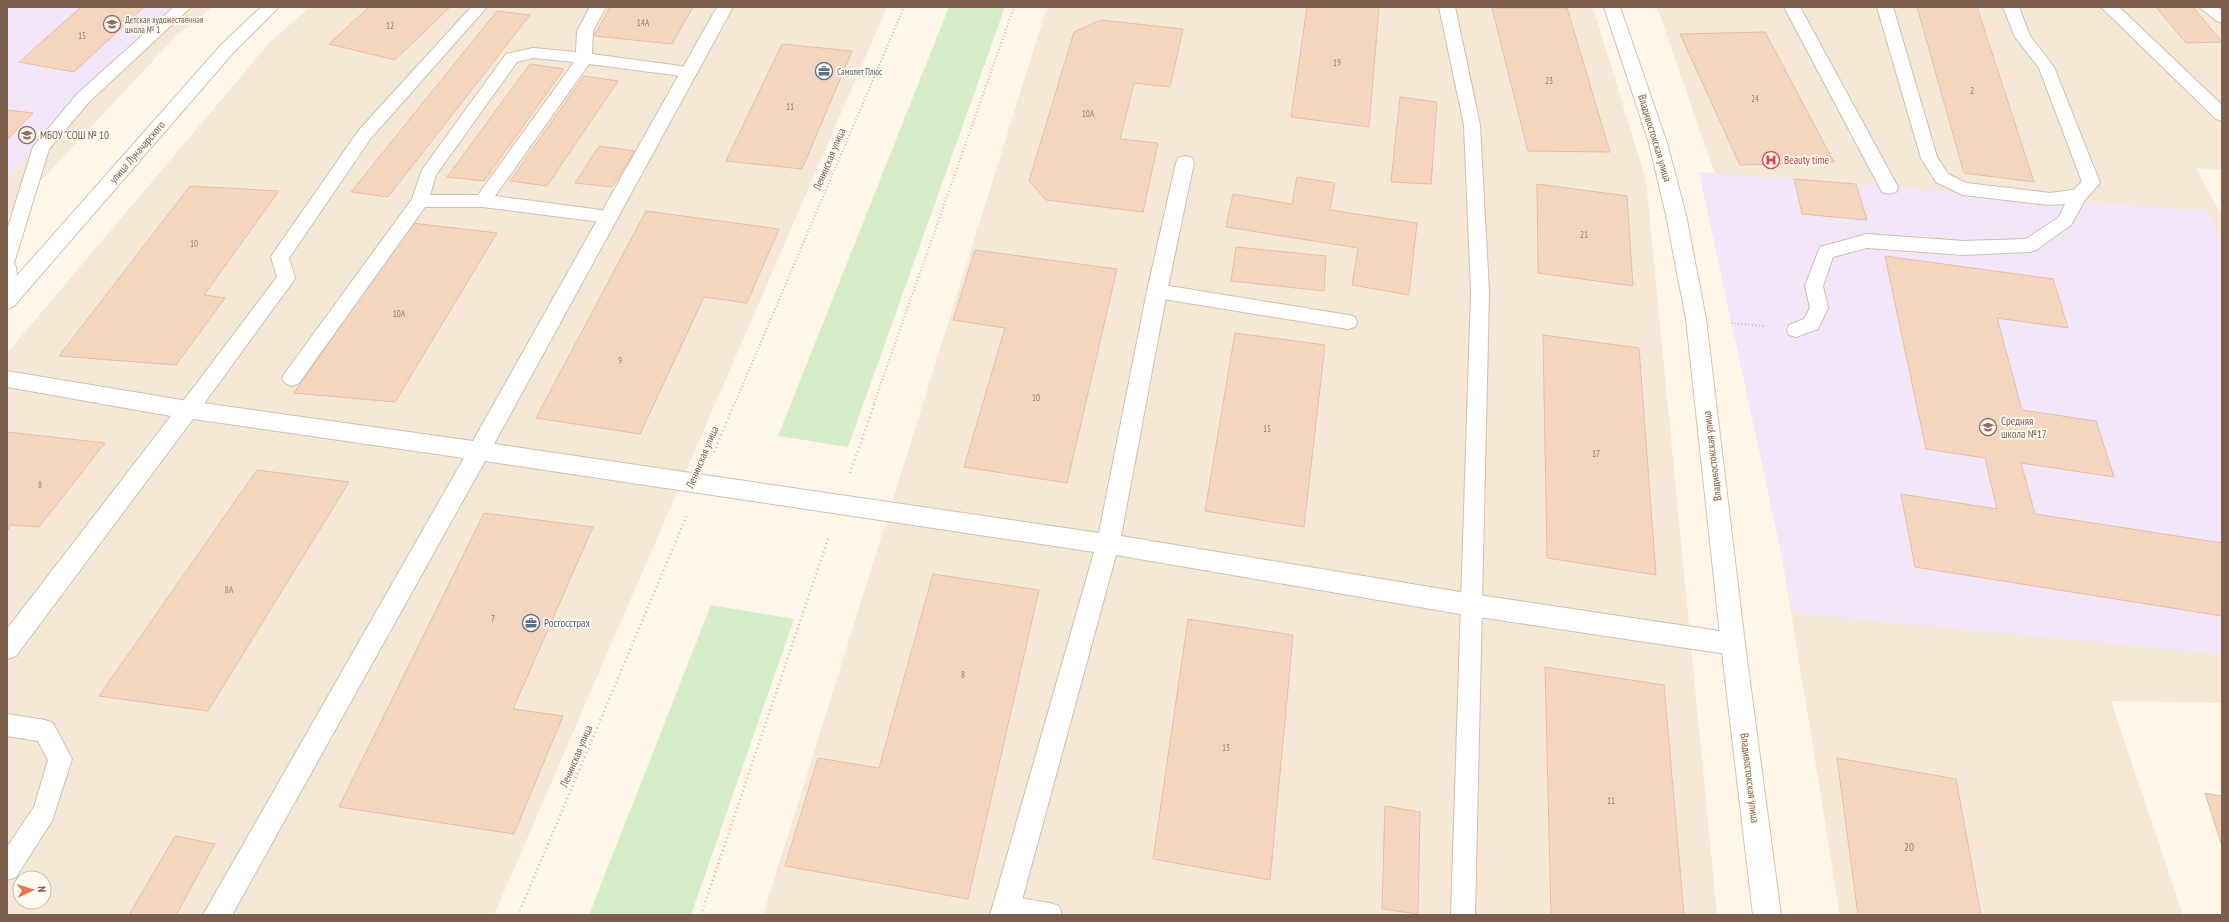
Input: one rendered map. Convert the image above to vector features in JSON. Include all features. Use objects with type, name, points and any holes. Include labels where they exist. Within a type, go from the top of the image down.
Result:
[{"type":"street","name":"улица Луначарского","points":[[9,299],[227,49],[271,7]]},
{"type":"street","points":[[217,915],[479,451],[725,7]]},
{"type":"street","name":"Владивостокская улица","points":[[1612,7],[1658,143],[1676,215],[1696,319],[1733,644],[1767,915]]},
{"type":"street","points":[[1792,7],[1889,187]]},
{"type":"street","points":[[2109,7],[2222,115]]},
{"type":"street","points":[[1005,911],[1108,544],[1157,291],[1185,163]]},
{"type":"street","points":[[7,379],[188,410],[479,451],[1108,544],[1472,605],[1733,644]]},
{"type":"street","points":[[7,648],[188,410]]},
{"type":"lane","points":[[7,259],[41,146],[83,98],[183,7]]},
{"type":"lane","points":[[188,410],[286,278],[280,258],[365,134],[479,7]]},
{"type":"lane","points":[[483,201],[585,58],[582,45],[585,29],[598,7]]},
{"type":"lane","points":[[1447,7],[1472,125],[1480,292],[1463,915]]},
{"type":"lane","points":[[1885,7],[1929,158],[1942,178],[1963,189],[2050,199],[2078,196]]},
{"type":"lane","points":[[1796,330],[1811,324],[1819,308],[1814,286],[1826,252],[1867,240],[1964,248],[2030,245],[2065,221],[2078,196],[2091,183],[2046,67],[2023,38],[2011,7]]},
{"type":"lane","points":[[2207,7],[2222,18]]},
{"type":"lane","points":[[292,378],[420,201],[428,174],[512,58],[532,53],[585,58],[689,72]]},
{"type":"lane","points":[[420,201],[483,201],[609,216]]},
{"type":"lane","points":[[7,267],[9,299]]},
{"type":"lane","points":[[1157,291],[1348,322]]},
{"type":"lane","points":[[7,726],[45,731],[60,759],[44,813],[7,868]]},
{"type":"lane","points":[[1005,911],[1050,915]]},
{"type":"path","name":"Ленинская улица","points":[[518,915],[904,7]]},
{"type":"path","points":[[855,456],[1014,7]]},
{"type":"path","points":[[1696,319],[1796,330]]},
{"type":"path","points":[[702,915],[804,613]]},
{"type":"shaded area","name":"МБОУ \"СОШ № 10","points":[[7,7],[213,7],[177,35],[7,217]]},
{"type":"shaded area","name":"МБОУ \"СОШ № 10","points":[[7,7],[193,7],[89,92],[7,178]]},
{"type":"shaded area","points":[[310,7],[887,7],[494,915],[7,915],[7,353],[271,41]]},
{"type":"shaded area","points":[[1047,7],[1593,7],[1646,180],[1717,915],[763,915]]},
{"type":"shaded area","points":[[1657,7],[2222,7],[2222,170],[2196,168],[2222,216],[2222,703],[2111,701],[2183,915],[1840,915],[1725,203]]},
{"type":"shaded area","name":"Средняя школа №17","points":[[1699,172],[2207,211],[2222,241],[2222,654],[1794,613]]},
{"type":"green space","points":[[949,7],[1005,7],[848,447],[778,436]]},
{"type":"green space","points":[[711,605],[794,619],[691,915],[589,915]]},
{"type":"building","points":[[81,7],[144,7],[74,72],[19,62]]},
{"type":"building","points":[[369,7],[450,7],[395,60],[329,44]]},
{"type":"building","points":[[610,7],[693,7],[672,44],[594,36]]},
{"type":"building","points":[[1307,7],[1379,7],[1369,127],[1291,117]]},
{"type":"building","points":[[1917,7],[1977,7],[2034,182],[1964,173]]},
{"type":"building","points":[[2156,7],[2193,7],[2222,42],[2186,43]]},
{"type":"building","points":[[1492,8],[1567,8],[1610,152],[1528,151]]},
{"type":"building","points":[[497,11],[530,15],[388,197],[351,192]]},
{"type":"building","points":[[1101,20],[1183,29],[1170,87],[1134,83],[1120,139],[1158,143],[1143,212],[1046,200],[1029,181],[1074,32]]},
{"type":"building","points":[[1765,32],[1834,162],[1740,165],[1680,34]]},
{"type":"building","points":[[782,44],[852,51],[802,169],[726,161]]},
{"type":"building","points":[[530,64],[564,69],[484,181],[447,177]]},
{"type":"building","points":[[584,76],[618,81],[547,186],[510,181]]},
{"type":"building","points":[[1400,97],[1437,102],[1431,184],[1391,182]]},
{"type":"building","points":[[7,110],[33,113],[7,140]]},
{"type":"building","points":[[599,146],[635,151],[612,187],[575,183]]},
{"type":"building","points":[[1297,177],[1335,183],[1330,210],[1417,223],[1409,295],[1352,285],[1358,248],[1226,227],[1233,194],[1292,204]]},
{"type":"building","points":[[1794,179],[1856,184],[1867,220],[1802,214]]},
{"type":"building","points":[[1537,184],[1627,196],[1633,286],[1538,273]]},
{"type":"building","points":[[190,186],[279,191],[204,295],[225,298],[176,365],[59,356]]},
{"type":"building","points":[[646,211],[779,229],[747,303],[704,297],[640,434],[536,418]]},
{"type":"building","points":[[412,223],[497,233],[395,402],[294,393]]},
{"type":"building","points":[[1236,247],[1326,256],[1324,291],[1231,281]]},
{"type":"building","points":[[975,250],[1117,269],[1067,483],[964,467],[1005,328],[953,320]]},
{"type":"building","points":[[1885,256],[2053,279],[2068,328],[1997,318],[2022,410],[2096,421],[2114,477],[2021,463],[2035,514],[2222,543],[2222,616],[1915,567],[1901,494],[1997,509],[1985,458],[1926,449]]},
{"type":"building","points":[[1235,333],[1325,345],[1304,527],[1205,511]]},
{"type":"building","points":[[1543,335],[1639,348],[1656,575],[1547,558]]},
{"type":"building","points":[[7,432],[105,443],[39,527],[11,525],[7,531]]},
{"type":"building","points":[[257,470],[349,482],[208,711],[99,696]]},
{"type":"building","points":[[484,513],[593,527],[513,709],[563,716],[514,834],[339,807]]},
{"type":"building","points":[[933,574],[1039,590],[968,899],[785,866],[818,758],[879,768]]},
{"type":"building","points":[[1188,619],[1293,635],[1270,880],[1153,859]]},
{"type":"building","points":[[1545,667],[1664,685],[1684,915],[1551,915]]},
{"type":"building","points":[[1837,758],[1956,779],[1981,915],[1858,915]]},
{"type":"building","points":[[2205,793],[2222,796],[2222,846]]},
{"type":"building","points":[[1385,806],[1420,812],[1418,914],[1382,909]]},
{"type":"building","points":[[175,836],[215,844],[176,915],[129,915]]},
{"type":"place","name":"Детская художественная школа № 1","points":[[112,24]]},
{"type":"place","name":"Самолет Плюс","points":[[824,71]]},
{"type":"place","name":"МБОУ \"СОШ № 10","points":[[27,135]]},
{"type":"place","name":"Beauty time","points":[[1771,160]]},
{"type":"place","name":"Средняя школа №17","points":[[1988,427]]},
{"type":"place","name":"Росгосстрах","points":[[531,623]]}]
